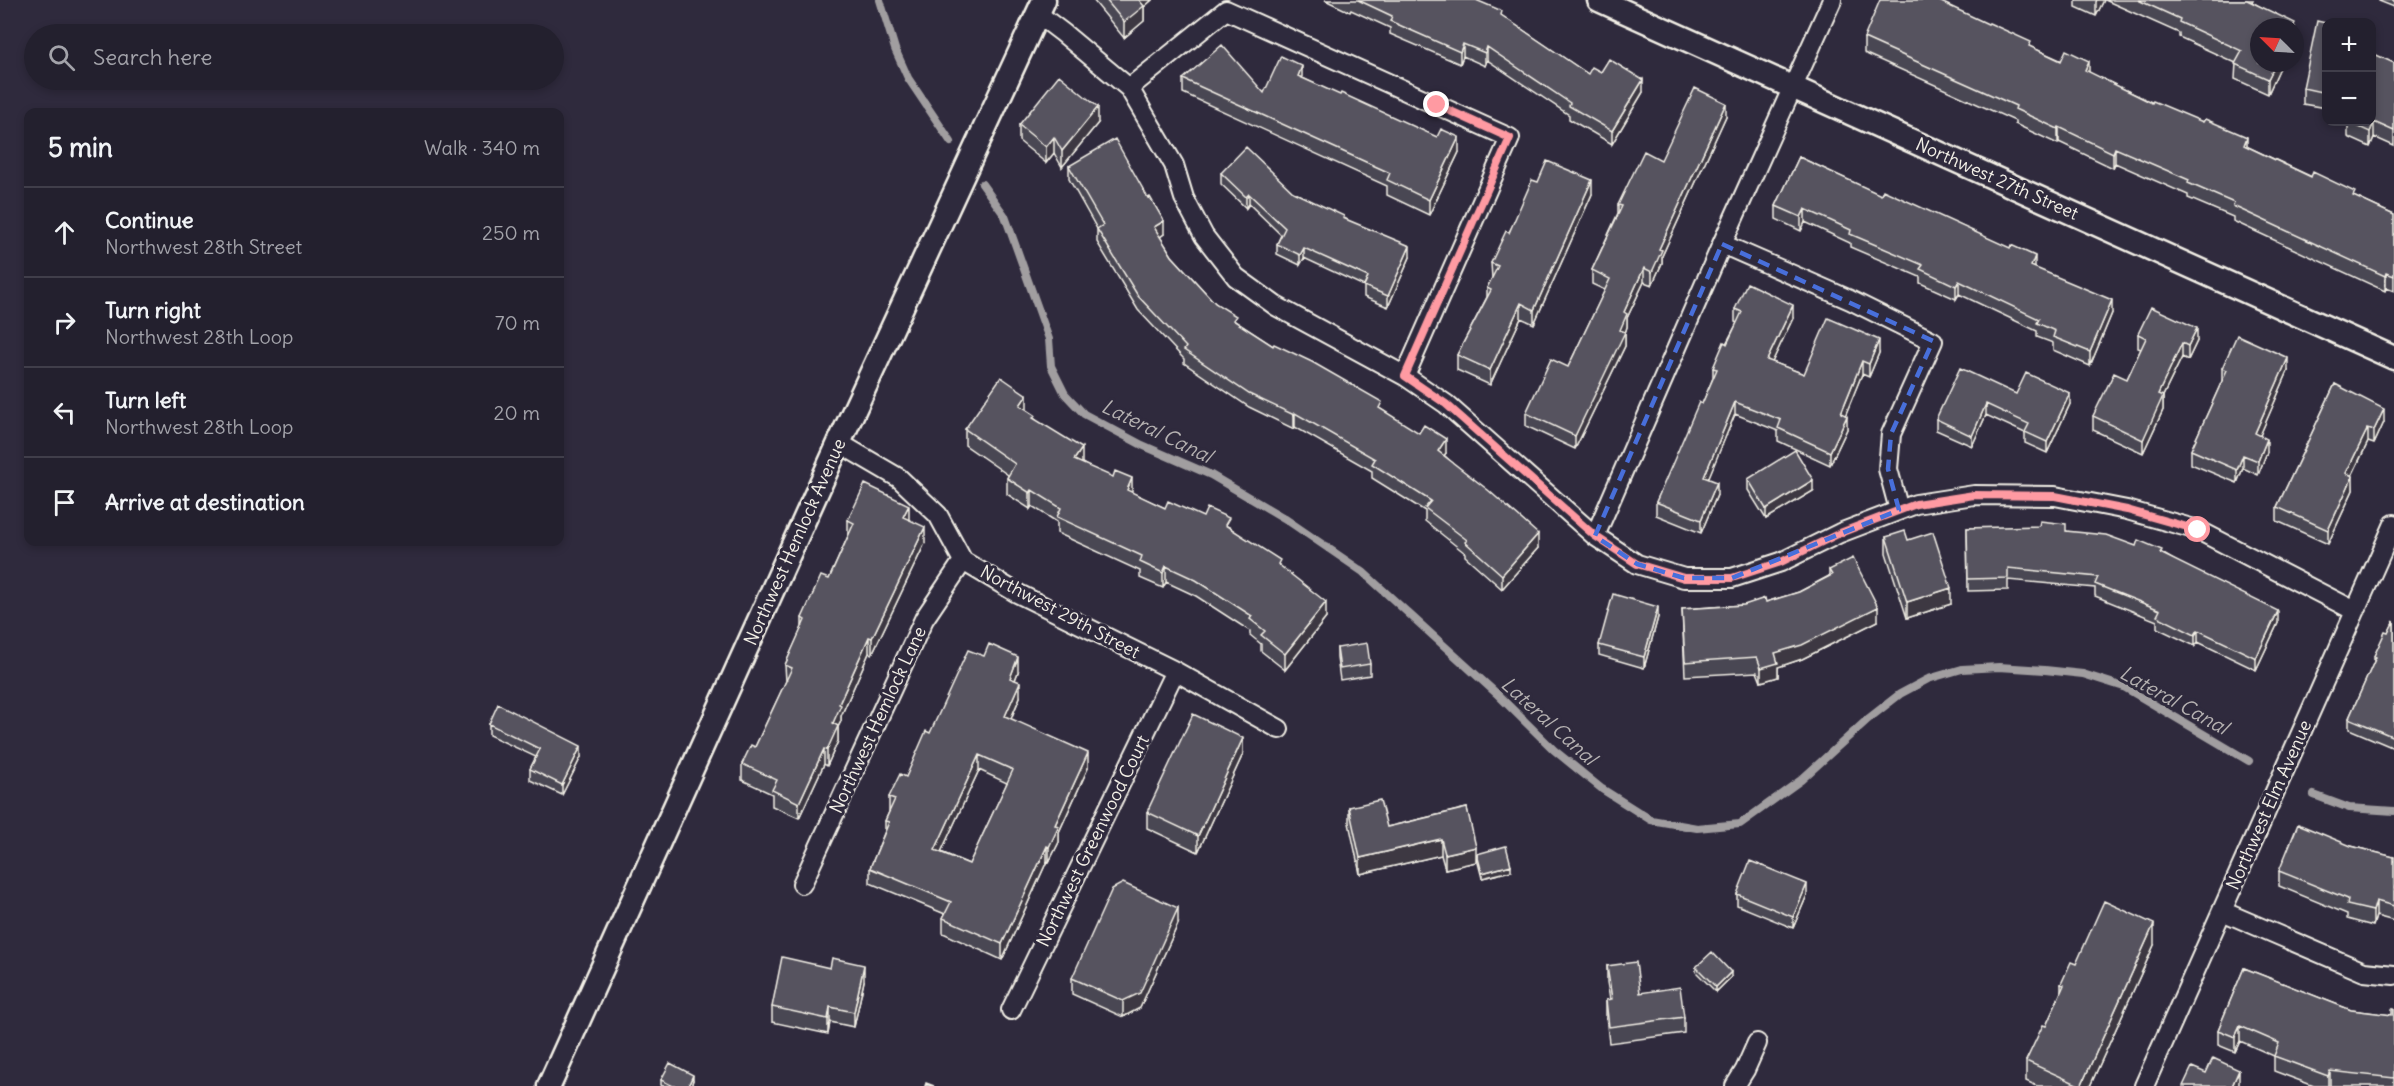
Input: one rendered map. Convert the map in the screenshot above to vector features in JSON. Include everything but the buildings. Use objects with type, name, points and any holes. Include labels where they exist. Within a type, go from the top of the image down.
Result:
[{"type":"street","name":"Northwest 27th Street","points":[[1599,0],[2394,358]]},
{"type":"street","points":[[1595,536],[1722,244],[1832,0]]},
{"type":"street","points":[[1041,7],[1063,33],[1129,88],[1174,165],[1184,198],[1204,236],[1236,278],[1276,306],[1405,376],[1446,404],[1595,536],[1637,564],[1684,578],[1732,578],[1781,562],[1840,533],[1916,504],[1974,495],[2055,496],[2127,510],[2198,530],[2355,611]]},
{"type":"street","name":"Northwest Hemlock Avenue","points":[[549,1086],[1041,7]]},
{"type":"street","points":[[1129,88],[1226,10],[1510,138],[1405,376]]},
{"type":"street","points":[[1722,244],[1850,300],[1933,341],[1891,434],[1888,469],[1899,510]]},
{"type":"street","name":"Northwest 29th Street","points":[[840,444],[899,477],[938,515],[963,561],[1017,593],[1175,671],[1279,729]]},
{"type":"street","name":"Northwest Elm Avenue","points":[[2144,1086],[2394,524]]},
{"type":"street","name":"Northwest Hemlock Lane","points":[[802,884],[924,619],[963,561]]},
{"type":"street","name":"Northwest Greenwood Court","points":[[1011,1010],[1175,671]]},
{"type":"street","points":[[2222,911],[2364,972],[2394,975]]},
{"type":"street","points":[[1735,1086],[1757,1043]]},
{"type":"highlighted area","points":[[1722,244],[1933,341],[1891,434],[1888,469],[1899,510],[1732,578],[1684,578],[1637,564],[1595,536]]},
{"type":"waterway","name":"Lateral Canal","points":[[880,0],[895,49],[908,78],[951,142]]},
{"type":"waterway","name":"Lateral Canal","points":[[982,184],[1005,216],[1049,339],[1051,366],[1065,394],[1084,414],[1142,445],[1211,475],[1284,518],[1363,572],[1496,693],[1554,750],[1602,789],[1651,820],[1697,828],[1740,824],[1801,780],[1868,719],[1900,694],[1928,679],[1962,669],[1999,667],[2083,674],[2124,687],[2249,761]]},
{"type":"waterway","name":"Lateral Canal","points":[[2314,795],[2349,808],[2394,811]]},
{"type":"route","points":[[1437,105],[1510,138],[1405,376],[1446,404],[1595,536],[1637,564],[1684,578],[1732,578],[1781,562],[1840,533],[1916,504],[1974,495],[2055,496],[2127,510],[2198,530]]}]
